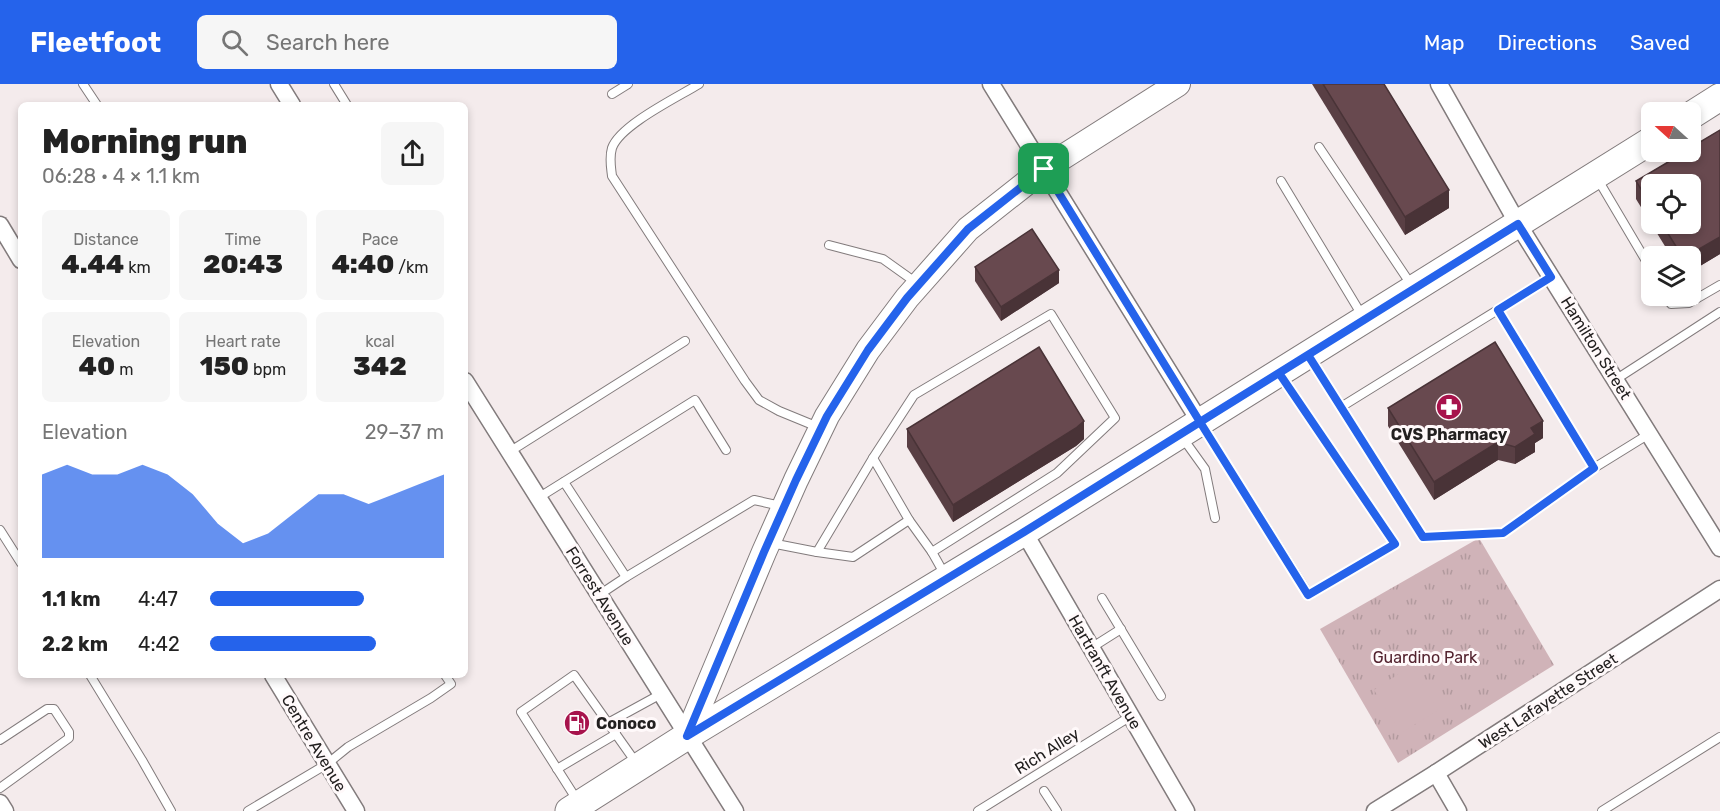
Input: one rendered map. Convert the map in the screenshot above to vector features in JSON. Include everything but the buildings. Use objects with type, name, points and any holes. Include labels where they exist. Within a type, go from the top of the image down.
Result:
[{"type":"main road","points":[[687,736],[768,542],[821,429],[868,350],[907,298],[968,229],[1044,169],[1178,84]]},
{"type":"main road","points":[[1701,109],[1720,97]]},
{"type":"main road","points":[[574,807],[1024,532],[1641,147]]},
{"type":"street","points":[[279,84],[290,102]]},
{"type":"street","points":[[991,84],[1044,169],[1190,428]]},
{"type":"street","name":"Hamilton Street","points":[[1439,84],[1518,224],[1720,548]]},
{"type":"street","points":[[0,225],[18,255]]},
{"type":"street","name":"Forrest Avenue","points":[[468,386],[735,811]]},
{"type":"street","name":"Hartranft Avenue","points":[[1024,532],[1186,811]]},
{"type":"street","name":"West Lafayette Street","points":[[1374,811],[1720,589]]},
{"type":"street","name":"Centre Avenue","points":[[275,678],[356,811]]},
{"type":"street","points":[[1436,773],[1458,811]]},
{"type":"street","points":[[0,803],[5,811]]},
{"type":"lane","points":[[83,84],[95,102]]},
{"type":"lane","points":[[334,84],[345,102]]},
{"type":"lane","points":[[612,94],[628,84]]},
{"type":"lane","points":[[699,84],[622,133],[613,147],[610,161],[612,176],[759,400],[821,429]]},
{"type":"lane","points":[[1319,147],[1414,288]]},
{"type":"lane","points":[[1596,175],[1641,251]]},
{"type":"lane","points":[[1281,181],[1365,320]]},
{"type":"lane","points":[[829,245],[883,259],[919,285]]},
{"type":"lane","points":[[1341,406],[1551,277]]},
{"type":"lane","points":[[1701,296],[1720,285]]},
{"type":"lane","points":[[1498,310],[1594,468]]},
{"type":"lane","points":[[1615,380],[1720,312]]},
{"type":"lane","points":[[817,552],[914,395],[1051,314],[1115,418],[1057,473],[933,552]]},
{"type":"lane","points":[[509,452],[686,341]]},
{"type":"lane","points":[[1308,355],[1423,537],[1503,533],[1594,468],[1649,434]]},
{"type":"lane","points":[[1190,428],[1308,595],[1395,544],[1279,373]]},
{"type":"lane","points":[[538,498],[695,400],[726,450]]},
{"type":"lane","points":[[1190,428],[1205,469],[1215,518]]},
{"type":"lane","points":[[873,458],[909,520],[933,552],[947,578]]},
{"type":"lane","points":[[564,482],[626,577]]},
{"type":"lane","points":[[599,595],[754,500],[784,507]]},
{"type":"lane","points":[[768,542],[853,557],[909,520]]},
{"type":"lane","points":[[0,530],[18,558]]},
{"type":"lane","points":[[1102,598],[1161,696]]},
{"type":"lane","points":[[1091,648],[1121,629]]},
{"type":"lane","points":[[574,807],[558,769],[521,712],[574,675],[639,767]]},
{"type":"lane","points":[[92,678],[171,811]]},
{"type":"lane","points":[[248,811],[327,764],[348,747],[431,698],[451,684],[448,678]]},
{"type":"lane","points":[[608,723],[661,694]]},
{"type":"lane","points":[[0,740],[47,709],[54,709],[69,732],[69,738],[0,788]]},
{"type":"lane","name":"Rich Alley","points":[[978,811],[1131,716]]},
{"type":"lane","points":[[558,769],[616,734]]},
{"type":"lane","points":[[1602,811],[1720,736]]},
{"type":"lane","points":[[1044,791],[1057,811]]},
{"type":"green space","name":"Guardino Park","points":[[1479,538],[1554,665],[1398,763],[1320,629]]},
{"type":"green space","points":[[1411,666],[1438,710],[1401,733],[1374,690]]},
{"type":"place","name":"CVS Pharmacy","points":[[1449,407]]},
{"type":"place","name":"Conoco","points":[[577,723]]},
{"type":"route","points":[[1044,169],[968,229],[907,298],[868,350],[827,416],[796,480],[687,736],[1024,532],[1200,422],[1308,595],[1395,544],[1279,373],[1308,355],[1423,537],[1503,533],[1594,468],[1498,310],[1551,277],[1518,224],[1200,422],[1044,169]]}]
